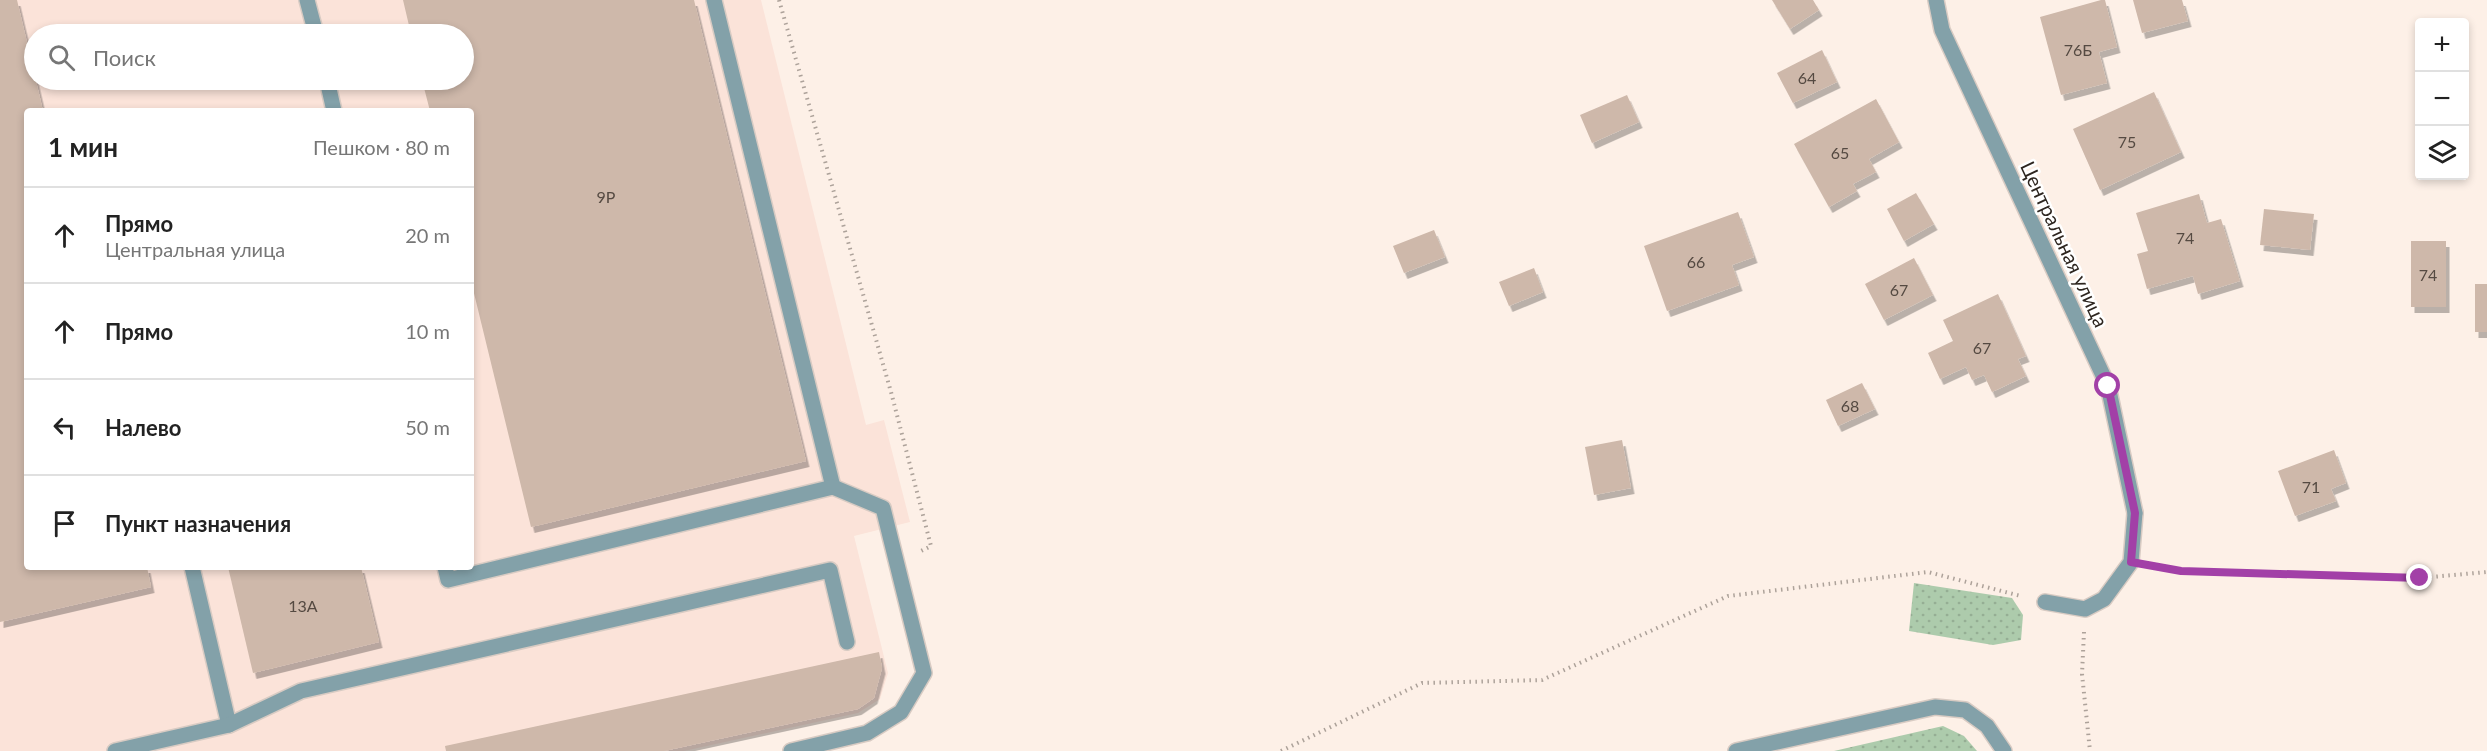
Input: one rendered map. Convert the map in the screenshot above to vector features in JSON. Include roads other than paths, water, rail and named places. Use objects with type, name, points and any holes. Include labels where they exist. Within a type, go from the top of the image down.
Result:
[{"type":"street","points":[[308,0],[314,24]]},
{"type":"street","points":[[714,0],[833,487]]},
{"type":"street","name":"Центральная улица","points":[[1936,0],[1941,30],[2108,386],[2135,513],[2131,562],[2104,599],[2085,609],[2044,602]]},
{"type":"street","points":[[329,90],[333,108]]},
{"type":"street","points":[[446,570],[448,580],[833,487],[884,508],[924,673],[901,711],[867,733],[791,751]]},
{"type":"street","points":[[193,570],[228,725]]},
{"type":"street","points":[[115,751],[228,725],[301,692],[830,570],[847,642]]},
{"type":"street","points":[[1736,751],[1935,707],[1965,710],[1987,726],[2004,751]]}]
